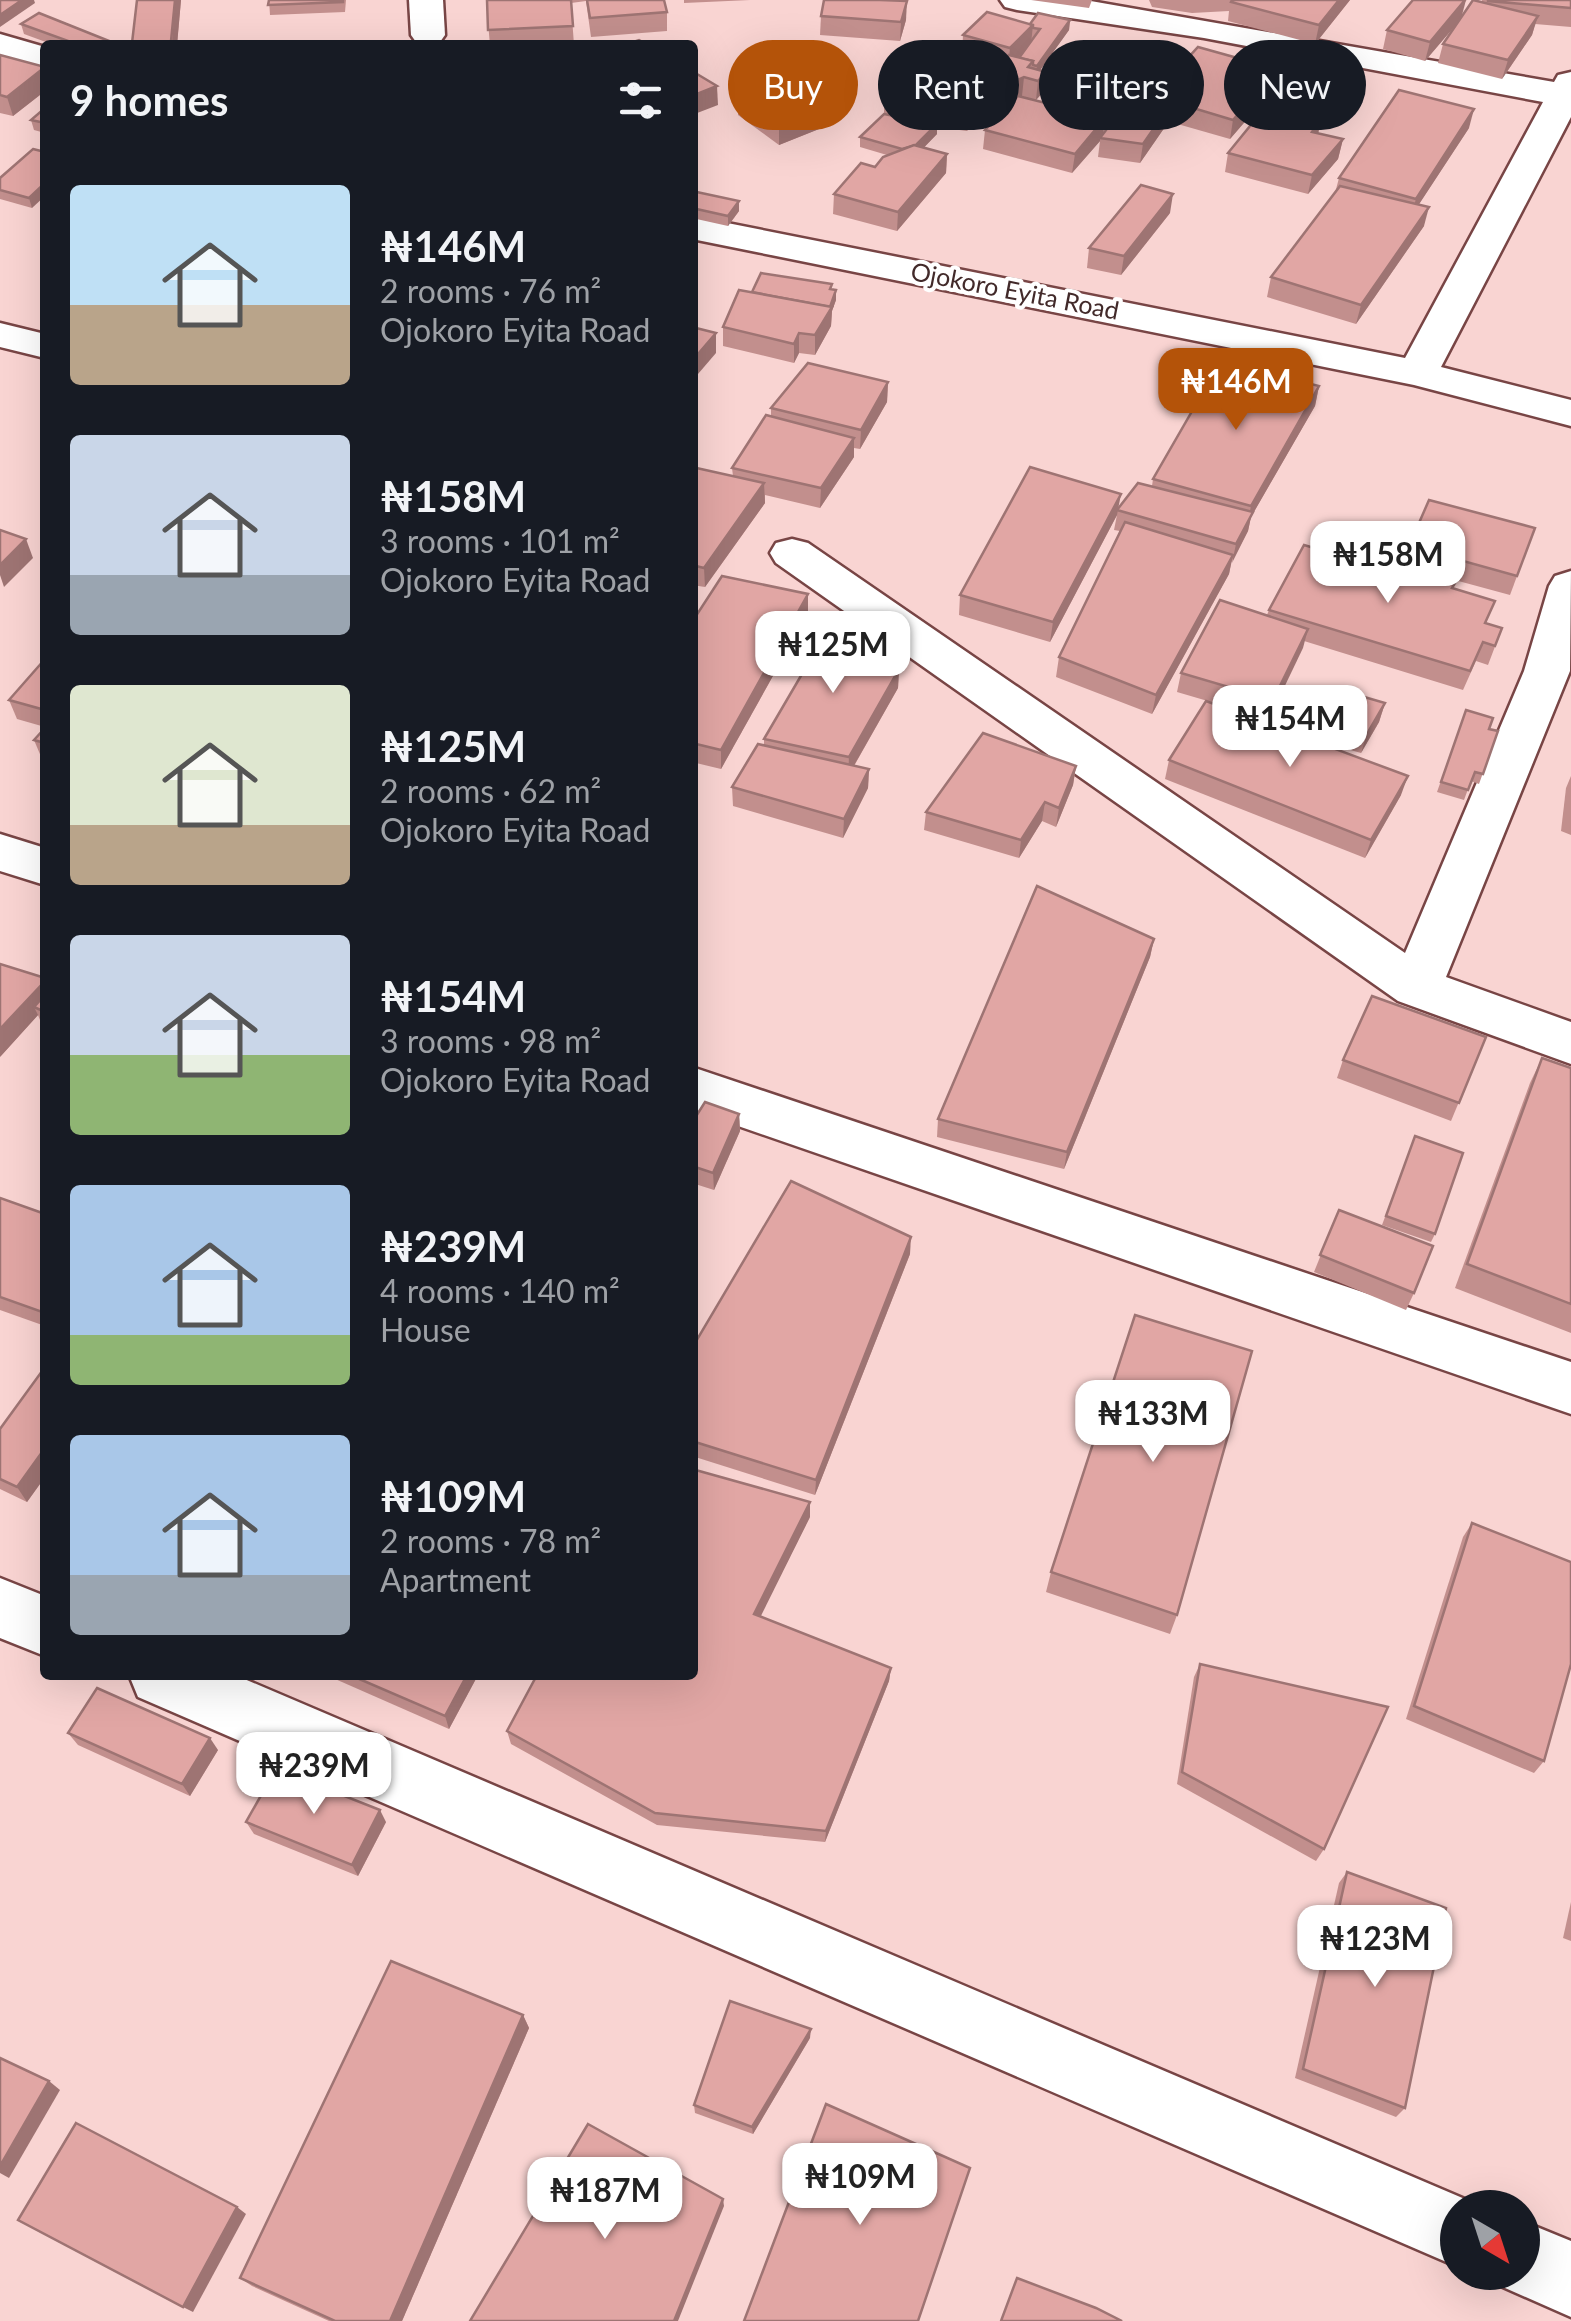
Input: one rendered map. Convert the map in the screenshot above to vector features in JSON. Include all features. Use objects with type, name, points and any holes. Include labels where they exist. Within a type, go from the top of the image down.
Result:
[{"type":"street","points":[[426,0],[428,35]]},
{"type":"street","points":[[1018,0],[1568,91],[1416,373]]},
{"type":"street","points":[[0,44],[40,56]]},
{"type":"street","name":"Ojokoro Eyita Road","points":[[698,228],[1416,373],[1571,413]]},
{"type":"street","points":[[0,335],[40,345]]},
{"type":"street","points":[[792,553],[1416,987],[1571,1042]]},
{"type":"street","points":[[1416,987],[1547,670],[1571,586]]},
{"type":"street","points":[[0,852],[40,865]]},
{"type":"street","points":[[698,1090],[1571,1388]]},
{"type":"street","points":[[0,1608],[40,1624]]},
{"type":"street","points":[[173,1680],[1440,2222]]},
{"type":"street","points":[[1540,2266],[1571,2279]]},
{"type":"building","points":[[0,0],[22,0],[0,15]]},
{"type":"building","points":[[137,0],[175,0],[171,40],[132,40]]},
{"type":"building","points":[[269,0],[343,0],[343,2],[268,5]]},
{"type":"building","points":[[487,0],[571,0],[573,26],[488,30]]},
{"type":"building","points":[[587,0],[664,0],[667,12],[590,18]]},
{"type":"building","points":[[824,0],[907,1],[901,22],[821,16]]},
{"type":"building","points":[[1232,0],[1339,0],[1319,25]]},
{"type":"building","points":[[1413,0],[1465,0],[1430,42],[1387,30]]},
{"type":"building","points":[[1473,0],[1538,16],[1508,60],[1443,44]]},
{"type":"building","points":[[1571,0],[1571,8],[1488,1]]},
{"type":"building","points":[[987,12],[1033,25],[1018,40],[981,40],[963,35]]},
{"type":"building","points":[[39,13],[106,40],[65,40],[21,24]]},
{"type":"building","points":[[1038,13],[1070,20],[1056,40],[1039,40],[1037,66],[1019,58],[1040,29],[1030,24]]},
{"type":"building","points":[[1204,49],[1224,54],[1224,117],[1204,111]]},
{"type":"building","points":[[0,55],[40,66],[40,71],[7,97],[0,95]]},
{"type":"building","points":[[1019,58],[1033,61],[1028,67],[1039,70],[1038,81],[1019,79]]},
{"type":"building","points":[[698,75],[717,86],[698,94]]},
{"type":"building","points":[[1399,90],[1474,109],[1416,199],[1339,178]]},
{"type":"building","points":[[1019,96],[1039,101],[1039,130],[1095,130],[1075,154],[985,130],[1019,130]]},
{"type":"building","points":[[878,120],[878,130],[931,130],[916,145],[902,149],[860,137]]},
{"type":"building","points":[[1106,130],[1153,130],[1143,144],[1100,138]]},
{"type":"building","points":[[1247,130],[1313,130],[1343,139],[1312,175],[1228,153]]},
{"type":"building","points":[[914,145],[947,154],[898,212],[834,194],[861,163],[875,167],[883,157]]},
{"type":"building","points":[[33,149],[40,151],[40,188],[29,198],[0,190],[0,178]]},
{"type":"building","points":[[1141,185],[1173,194],[1124,256],[1089,248]]},
{"type":"building","points":[[1340,186],[1429,207],[1361,305],[1271,277]]},
{"type":"building","points":[[698,192],[739,201],[728,216],[698,209]]},
{"type":"building","points":[[761,273],[832,284],[830,289],[836,290],[830,307],[752,292]]},
{"type":"building","points":[[739,290],[832,307],[815,335],[799,333],[794,344],[723,327]]},
{"type":"building","points":[[698,328],[716,333],[698,354]]},
{"type":"building","points":[[1221,361],[1319,386],[1251,506],[1153,479]]},
{"type":"building","points":[[808,363],[888,382],[861,430],[771,408]]},
{"type":"building","points":[[766,415],[854,438],[821,488],[732,468]]},
{"type":"building","points":[[1030,467],[1121,494],[1053,622],[960,595]]},
{"type":"building","points":[[698,468],[764,483],[704,568],[698,566]]},
{"type":"building","points":[[1138,483],[1253,512],[1236,544],[1117,510]]},
{"type":"building","points":[[1429,500],[1535,528],[1517,576],[1409,546]]},
{"type":"building","points":[[1125,522],[1233,555],[1156,695],[1059,657]]},
{"type":"building","points":[[0,530],[26,539],[0,565]]},
{"type":"building","points":[[1304,545],[1351,559],[1354,553],[1455,583],[1452,588],[1495,601],[1485,623],[1502,628],[1495,646],[1483,642],[1470,671],[1269,610]]},
{"type":"building","points":[[722,576],[808,594],[721,750],[698,744],[698,613]]},
{"type":"building","points":[[1220,600],[1308,629],[1273,700],[1181,673]]},
{"type":"building","points":[[833,621],[868,630],[852,659],[899,669],[849,757],[764,739]]},
{"type":"building","points":[[40,665],[40,709],[9,700]]},
{"type":"building","points":[[1330,687],[1385,703],[1367,734],[1314,719]]},
{"type":"building","points":[[1206,701],[1408,776],[1371,840],[1169,760]]},
{"type":"building","points":[[1466,710],[1493,718],[1489,729],[1498,731],[1483,774],[1475,772],[1468,790],[1441,782]]},
{"type":"building","points":[[983,733],[1076,766],[1059,808],[1045,802],[1021,840],[926,812]]},
{"type":"building","points":[[758,744],[869,769],[844,819],[732,787]]},
{"type":"building","points":[[1037,886],[1154,939],[1067,1152],[938,1119]]},
{"type":"building","points":[[0,964],[40,976],[40,986],[0,1029]]},
{"type":"building","points":[[1372,996],[1486,1037],[1459,1103],[1343,1060]]},
{"type":"building","points":[[1542,1058],[1571,1068],[1571,1304],[1467,1264]]},
{"type":"building","points":[[705,1102],[739,1114],[713,1173],[698,1168],[698,1113]]},
{"type":"building","points":[[1415,1136],[1463,1153],[1435,1234],[1386,1216]]},
{"type":"building","points":[[791,1181],[911,1237],[816,1480],[698,1443],[698,1338]]},
{"type":"building","points":[[0,1198],[40,1212],[40,1311],[0,1297]]},
{"type":"building","points":[[1339,1210],[1433,1246],[1414,1293],[1320,1255]]},
{"type":"building","points":[[1135,1315],[1252,1351],[1177,1615],[1051,1572]]},
{"type":"building","points":[[40,1374],[40,1455],[17,1487],[0,1479],[0,1429]]},
{"type":"building","points":[[698,1471],[810,1502],[754,1614],[891,1668],[826,1831],[655,1813],[507,1731],[534,1680],[698,1680]]},
{"type":"building","points":[[1472,1523],[1571,1562],[1571,1664],[1544,1761],[1414,1706]]},
{"type":"building","points":[[1200,1664],[1388,1707],[1324,1849],[1182,1772]]},
{"type":"building","points":[[362,1680],[464,1680],[445,1716]]},
{"type":"building","points":[[97,1688],[210,1738],[182,1784],[68,1733]]},
{"type":"building","points":[[276,1769],[380,1810],[352,1865],[246,1822]]},
{"type":"building","points":[[1347,1872],[1446,1908],[1405,2108],[1303,2069]]},
{"type":"building","points":[[391,1961],[523,2015],[390,2321],[335,2321],[240,2278]]},
{"type":"building","points":[[730,2001],[811,2029],[752,2127],[694,2105]]},
{"type":"building","points":[[0,2058],[49,2081],[0,2166]]},
{"type":"building","points":[[826,2104],[970,2168],[918,2321],[744,2321]]},
{"type":"building","points":[[76,2123],[237,2207],[183,2307],[18,2220]]},
{"type":"building","points":[[588,2124],[723,2199],[674,2321],[470,2321]]},
{"type":"building","points":[[1017,2278],[1096,2308],[1122,2321],[1001,2321]]}]
